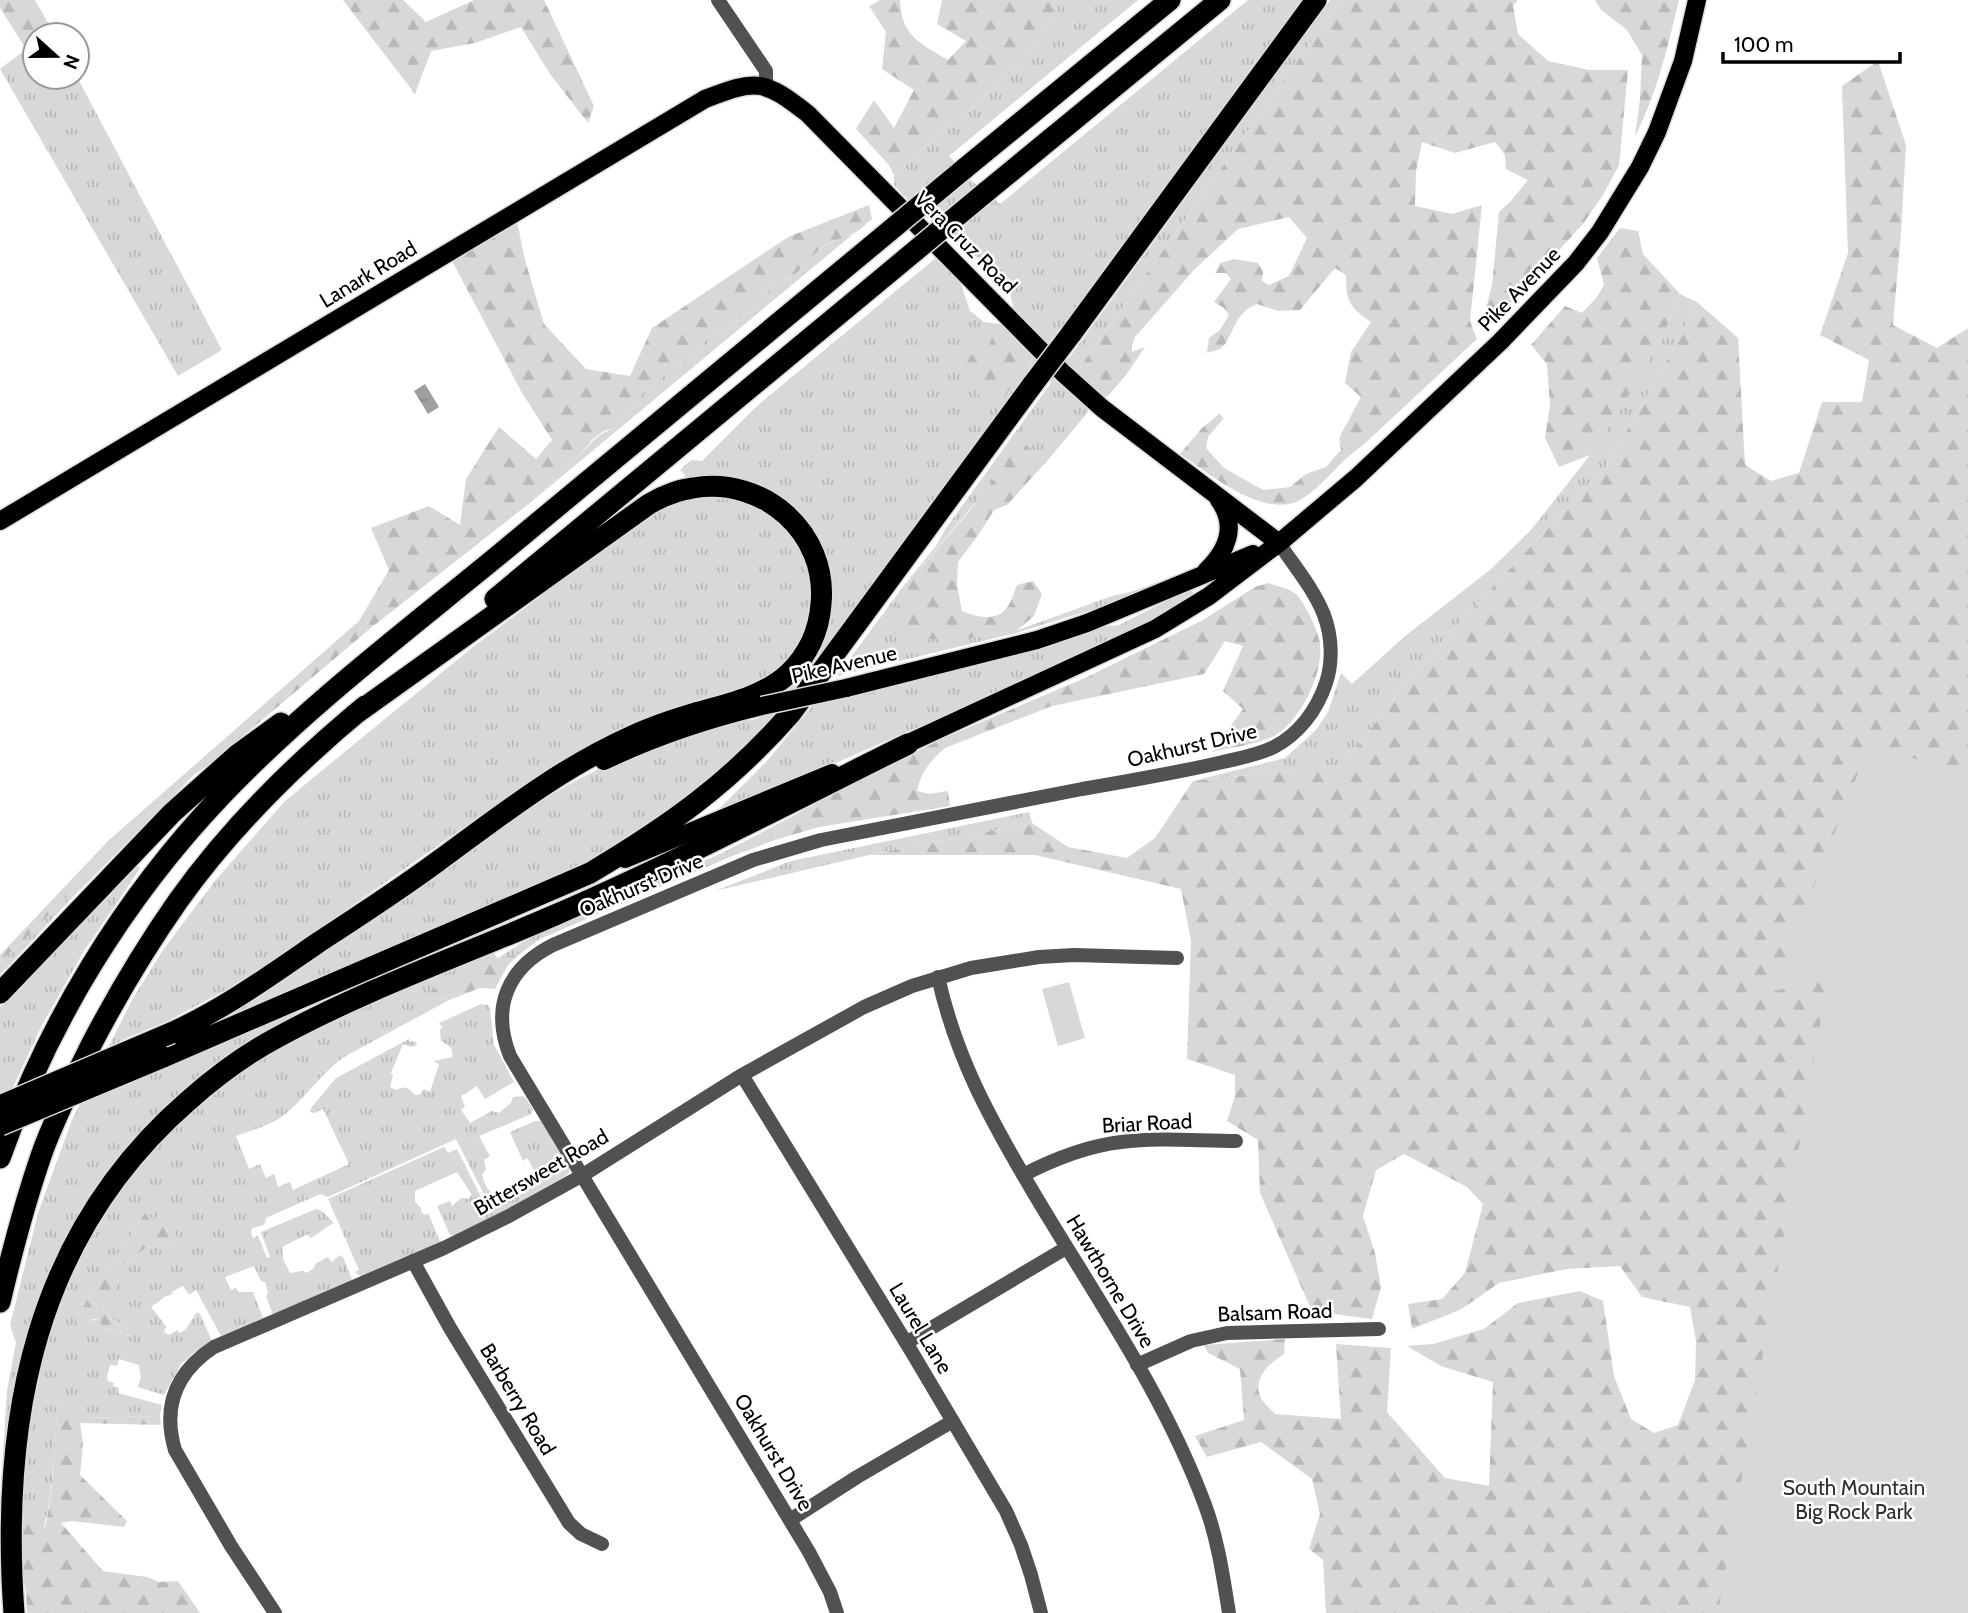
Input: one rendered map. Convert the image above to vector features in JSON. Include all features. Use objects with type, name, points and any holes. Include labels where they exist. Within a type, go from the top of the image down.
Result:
[{"type":"highway","points":[[0,1158],[53,1033],[88,970],[132,905],[179,844],[222,796],[292,728],[379,653],[1170,0]]},
{"type":"highway","points":[[0,1301],[17,1232],[42,1152],[71,1084],[103,1022],[178,901],[226,840],[279,783],[354,715],[1220,0]]},
{"type":"highway","points":[[0,1125],[590,873],[641,843],[697,803],[747,761],[791,713],[1316,0]]},
{"type":"highway","points":[[0,1106],[171,1033],[242,995],[436,863],[531,792],[596,753],[633,735],[772,686],[799,663],[816,633],[822,594],[816,558],[799,526],[786,513],[761,496],[729,487],[704,486],[664,496],[649,504],[354,715]]},
{"type":"highway","points":[[0,993],[172,813],[237,755],[379,653]]},
{"type":"highway","points":[[14,1613],[10,1528],[15,1432],[25,1373],[38,1327],[65,1260],[82,1229],[122,1169],[157,1128],[209,1082],[275,1038],[348,1002],[486,945],[664,866],[908,744]]},
{"type":"main road","name":"Pike Avenue","points":[[590,873],[801,785],[908,744],[1155,629],[1209,597],[1279,543],[1356,478],[1500,342],[1592,243],[1621,200],[1657,132],[1683,61],[1697,0]]},
{"type":"main road","name":"Lanark Road","points":[[0,521],[705,99],[741,86],[766,86]]},
{"type":"main road","name":"Vera Cruz Road","points":[[766,86],[780,93],[813,119],[1063,373],[1102,408],[1212,492]]},
{"type":"main road","points":[[1212,492],[1279,543]]},
{"type":"main road","points":[[1200,577],[1222,554],[1230,534],[1226,513],[1212,492]]},
{"type":"main road","name":"Pike Avenue","points":[[436,863],[582,772],[621,752],[701,723],[762,706],[846,688],[1037,640],[1087,623],[1279,543]]},
{"type":"street","points":[[718,0],[766,71],[766,86]]},
{"type":"street","name":"Oakhurst Drive","points":[[837,1613],[819,1569],[510,1056],[505,1043],[502,1013],[505,997],[518,971],[538,952],[753,860],[787,849],[874,830],[1198,768],[1262,752],[1275,746],[1297,730],[1315,708],[1328,678],[1330,660],[1329,635],[1324,616],[1315,596],[1279,543]]},
{"type":"street","name":"Bittersweet Road","points":[[275,1613],[231,1546],[175,1450],[171,1436],[171,1404],[182,1376],[193,1363],[214,1347],[498,1222],[583,1175],[742,1075],[864,1007],[912,986],[1005,961],[1039,957],[1074,955],[1177,958]]},
{"type":"street","name":"Hawthorne Drive","points":[[938,977],[951,1026],[975,1089],[1160,1407],[1204,1504],[1215,1536],[1229,1613]]},
{"type":"street","name":"Laurel Lane","points":[[742,1075],[1006,1511],[1021,1545],[1041,1613]]},
{"type":"street","name":"Briar Road","points":[[1023,1175],[1067,1155],[1095,1146],[1148,1140],[1236,1141]]},
{"type":"street","points":[[906,1343],[1066,1248]]},
{"type":"street","name":"Barberry Road","points":[[413,1261],[450,1328],[569,1523],[581,1534],[602,1544]]},
{"type":"street","name":"Balsam Road","points":[[1137,1365],[1191,1341],[1227,1333],[1379,1329]]},
{"type":"street","points":[[790,1520],[953,1421]]},
{"type":"green space","points":[[0,0],[35,0],[47,21],[21,21],[21,41],[0,8]]},
{"type":"green space","points":[[343,0],[403,0],[426,22],[474,0],[544,0],[594,106],[588,123],[550,74],[521,27],[475,43],[431,51],[415,94]]},
{"type":"green space","points":[[880,0],[900,0],[901,12],[908,30],[921,43],[948,60],[966,41],[937,24],[942,0],[1062,0],[1026,59],[894,175],[889,165],[856,129],[874,100],[894,128],[914,90],[882,69],[886,32],[869,6]]},
{"type":"green space","points":[[1062,0],[1138,0],[949,156],[973,182],[1000,204],[1248,0],[1305,0],[1062,329],[1050,341],[1069,358],[1330,0],[1341,0],[1076,373],[1014,311],[1008,284],[993,265],[954,243],[894,185],[894,175],[1026,59]]},
{"type":"green space","points":[[1341,0],[1518,0],[1513,6],[1518,34],[1548,61],[1589,70],[1628,70],[1619,165],[1583,224],[1492,323],[1486,309],[1492,285],[1499,212],[1528,180],[1506,169],[1505,155],[1495,142],[1455,153],[1422,142],[1416,171],[1415,206],[1452,214],[1482,205],[1470,321],[1477,339],[1308,495],[1286,505],[1270,504],[1237,492],[1180,454],[1202,428],[1219,414],[1224,418],[1208,437],[1206,448],[1224,468],[1263,490],[1290,487],[1306,474],[1326,467],[1341,450],[1339,438],[1361,397],[1345,383],[1351,352],[1371,322],[1350,303],[1346,275],[1335,268],[1300,310],[1278,311],[1257,304],[1247,309],[1238,319],[1226,343],[1220,349],[1207,353],[1209,338],[1220,330],[1229,315],[1214,302],[1231,279],[1226,273],[1215,273],[1220,263],[1234,259],[1258,263],[1263,272],[1262,281],[1269,285],[1289,276],[1307,238],[1289,217],[1238,229],[1194,270],[1135,337],[1132,352],[1145,347],[1107,397],[1103,399],[1076,373]]},
{"type":"green space","points":[[1595,0],[1679,0],[1656,87],[1635,136],[1642,55],[1627,30],[1601,10]]},
{"type":"green space","points":[[21,53],[21,91],[84,91],[222,350],[178,376],[0,69]]},
{"type":"green space","points":[[1878,61],[1906,145],[1893,325],[1937,348],[1968,328],[1968,1613],[1326,1613],[1323,1560],[1309,1549],[1320,1514],[1312,1479],[1261,1442],[1207,1457],[1195,1436],[1244,1420],[1240,1369],[1208,1353],[1204,1345],[1285,1339],[1284,1354],[1268,1366],[1261,1377],[1258,1389],[1262,1400],[1275,1414],[1341,1419],[1336,1344],[1391,1348],[1387,1412],[1445,1478],[1489,1486],[1493,1382],[1441,1366],[1407,1346],[1433,1344],[1484,1329],[1518,1303],[1580,1291],[1603,1301],[1614,1376],[1631,1419],[1654,1433],[1678,1425],[1695,1380],[1696,1341],[1690,1307],[1642,1297],[1620,1266],[1567,1269],[1499,1283],[1460,1310],[1412,1329],[1408,1304],[1442,1299],[1465,1273],[1483,1204],[1467,1187],[1404,1154],[1376,1170],[1363,1216],[1375,1253],[1381,1287],[1372,1319],[1312,1311],[1260,1193],[1258,1140],[1227,1121],[1235,1096],[1235,1075],[1187,1059],[1191,941],[1181,889],[1035,855],[869,855],[1032,823],[1068,847],[1127,858],[1155,838],[1193,781],[1300,770],[1339,770],[1396,696],[1468,613],[1606,467],[1667,361],[1697,302],[1738,338],[1745,465],[1771,481],[1799,473],[1822,402],[1862,402],[1869,360],[1820,335],[1848,253],[1842,86]]},
{"type":"green space","points":[[869,205],[872,219],[853,234],[824,246],[796,274],[777,281],[748,313],[722,331],[711,335],[691,356],[651,385],[630,406],[618,427],[604,431],[593,439],[531,502],[372,627],[195,774],[147,816],[0,961],[0,955],[108,841],[359,621],[389,570],[371,528],[429,506],[460,525],[466,479],[499,427],[536,459],[552,440],[521,391],[452,261],[517,221],[525,260],[544,324],[586,369],[630,376],[652,328],[788,237]]},
{"type":"green space","points":[[1620,228],[1638,231],[1643,254],[1680,294],[1666,329],[1635,385],[1590,455],[1559,467],[1545,438],[1550,405],[1547,364],[1531,345],[1565,306],[1582,313],[1597,297],[1604,285],[1597,258]]},
{"type":"green space","points":[[852,235],[531,502],[594,440],[618,427],[630,406],[651,385],[691,356],[711,335],[722,331],[748,313],[777,281],[796,273],[825,246]]},
{"type":"green space","points":[[937,257],[960,281],[970,311],[984,322],[1006,327],[1088,407],[1088,412],[1047,461],[1025,444],[906,585],[958,640],[1015,631],[1194,568],[1212,554],[1220,535],[1215,510],[1219,517],[1222,541],[1206,562],[1190,573],[1098,608],[1016,633],[837,676],[905,584],[936,546],[946,528],[1051,383],[1032,365],[1023,378],[1025,380],[773,721],[727,768],[646,830],[596,858],[220,1021],[226,1014],[562,788],[637,752],[741,719],[756,719],[768,712],[818,647],[828,628],[832,583],[825,554],[807,521],[773,493],[758,485],[739,480],[712,478],[683,481],[685,475],[680,470],[691,460],[702,461],[757,406]]},
{"type":"green space","points":[[1680,294],[1697,302],[1667,361],[1606,467],[1468,613],[1396,696],[1339,770],[1300,770],[1193,781],[1285,758],[1316,730],[1328,712],[1341,673],[1352,684],[1404,637],[1491,569],[1531,530],[1590,455],[1666,329]]},
{"type":"green space","points":[[995,332],[1030,358],[999,406],[982,404],[975,373],[966,363],[978,347],[989,346]]},
{"type":"green space","points":[[1025,444],[1047,461],[1007,505],[994,510],[958,562],[957,585],[962,611],[993,617],[1009,604],[1017,585],[1033,581],[1042,594],[1034,616],[1016,631],[958,640],[928,639],[893,633],[896,609],[906,585],[986,490],[1013,448]]},
{"type":"green space","points":[[695,496],[737,496],[780,518],[809,561],[814,609],[799,647],[777,672],[753,686],[642,723],[581,750],[523,786],[250,977],[166,1022],[122,1040],[96,1097],[316,1006],[286,1020],[247,1044],[181,1094],[122,1154],[92,1196],[71,1229],[55,1262],[7,1471],[2,1470],[7,1390],[16,1343],[10,1325],[38,1213],[72,1120],[132,1000],[163,950],[214,882],[285,801],[473,647],[578,568],[661,509]]},
{"type":"green space","points":[[1268,583],[1288,589],[1297,595],[1311,618],[1320,644],[1318,668],[1310,693],[1296,716],[1273,737],[1212,752],[1243,709],[1223,691],[1243,646],[1225,641],[1204,674],[1052,706],[945,748],[927,767],[917,791],[930,794],[948,791],[950,806],[819,827],[775,840],[776,825],[859,780],[946,737],[1085,678],[1203,620],[1255,587]]},
{"type":"green space","points":[[1192,588],[1193,596],[1106,645],[714,814],[768,760],[813,705],[1119,625]]},
{"type":"green space","name":"South Mountain Big Rock Park","points":[[1868,747],[1968,772],[1968,1613],[1718,1613],[1828,980],[1773,991]]},
{"type":"green space","points":[[195,774],[0,975],[0,961],[147,816]]},
{"type":"green space","points":[[1029,812],[1032,823],[869,855],[715,891],[791,861]]},
{"type":"green space","points":[[776,825],[775,840],[540,939],[520,954],[498,958],[550,929],[722,853]]},
{"type":"green space","points":[[136,865],[140,867],[139,870],[84,951],[42,1025],[0,1115],[0,1007]]},
{"type":"green space","points":[[491,951],[498,958],[428,997],[449,1000],[344,1057],[278,1119],[236,1136],[249,1169],[260,1164],[266,1178],[274,1174],[278,1187],[290,1182],[293,1190],[349,1164],[323,1109],[315,1113],[310,1112],[311,1108],[336,1078],[409,1039],[417,1045],[412,1047],[403,1044],[391,1073],[393,1076],[390,1087],[397,1090],[408,1088],[415,1095],[419,1095],[424,1089],[430,1092],[439,1064],[434,1061],[452,1057],[451,1049],[441,1041],[442,1027],[439,1023],[481,1004],[488,1005],[490,1009],[494,1045],[514,1082],[485,1099],[477,1086],[461,1096],[465,1107],[461,1110],[470,1123],[492,1111],[499,1113],[511,1103],[513,1097],[524,1096],[533,1109],[531,1114],[479,1136],[490,1156],[484,1160],[486,1169],[482,1175],[485,1185],[497,1195],[509,1191],[511,1186],[517,1187],[536,1174],[527,1158],[523,1161],[510,1132],[535,1121],[541,1121],[569,1167],[569,1173],[455,1236],[450,1235],[437,1206],[450,1201],[452,1206],[461,1198],[468,1199],[472,1195],[457,1172],[415,1191],[415,1202],[421,1212],[425,1215],[428,1213],[440,1241],[361,1277],[355,1272],[359,1270],[328,1199],[444,1147],[448,1153],[457,1149],[489,1213],[493,1212],[456,1139],[328,1197],[320,1194],[266,1218],[264,1225],[252,1228],[251,1232],[253,1238],[258,1236],[267,1258],[270,1257],[261,1232],[316,1209],[322,1211],[334,1223],[317,1235],[310,1238],[308,1234],[282,1247],[283,1259],[290,1273],[307,1273],[315,1264],[328,1257],[332,1262],[342,1255],[352,1281],[273,1315],[266,1296],[268,1292],[265,1282],[261,1281],[254,1266],[225,1277],[231,1290],[235,1288],[239,1292],[253,1292],[263,1318],[221,1336],[196,1290],[189,1295],[183,1286],[151,1307],[166,1326],[164,1332],[169,1335],[177,1330],[179,1333],[185,1330],[197,1312],[212,1341],[182,1362],[164,1395],[138,1387],[141,1377],[139,1365],[119,1359],[117,1366],[110,1365],[108,1381],[119,1388],[118,1393],[162,1405],[160,1416],[75,1418],[58,1400],[52,1480],[44,1527],[22,1508],[33,1391],[46,1341],[64,1290],[87,1241],[121,1186],[152,1150],[197,1107],[249,1065],[345,1014]],"holes":[[[163,1206],[177,1239],[144,1249],[120,1267],[117,1284],[102,1308],[107,1316],[131,1330],[131,1336],[101,1328],[101,1320],[77,1321],[87,1300],[146,1212],[154,1222]]]},
{"type":"green space","points":[[520,954],[508,965],[495,989],[480,988],[449,1000],[428,997],[426,994],[498,958]]},
{"type":"green space","points":[[1069,982],[1085,1038],[1058,1046],[1042,989]]},
{"type":"green space","points":[[163,1206],[173,1213],[177,1239],[144,1249],[120,1267],[118,1284],[102,1308],[107,1316],[131,1330],[132,1336],[101,1328],[101,1320],[92,1319],[89,1327],[76,1322],[87,1300],[146,1212],[154,1221]]},
{"type":"green space","points":[[58,1399],[75,1418],[160,1416],[161,1425],[80,1423],[83,1443],[80,1475],[127,1521],[124,1527],[72,1521],[61,1523],[103,1571],[147,1577],[159,1582],[178,1581],[200,1613],[27,1613],[22,1573],[22,1508],[45,1527],[52,1479]]},
{"type":"water","points":[[425,384],[439,407],[428,414],[414,391]]}]
